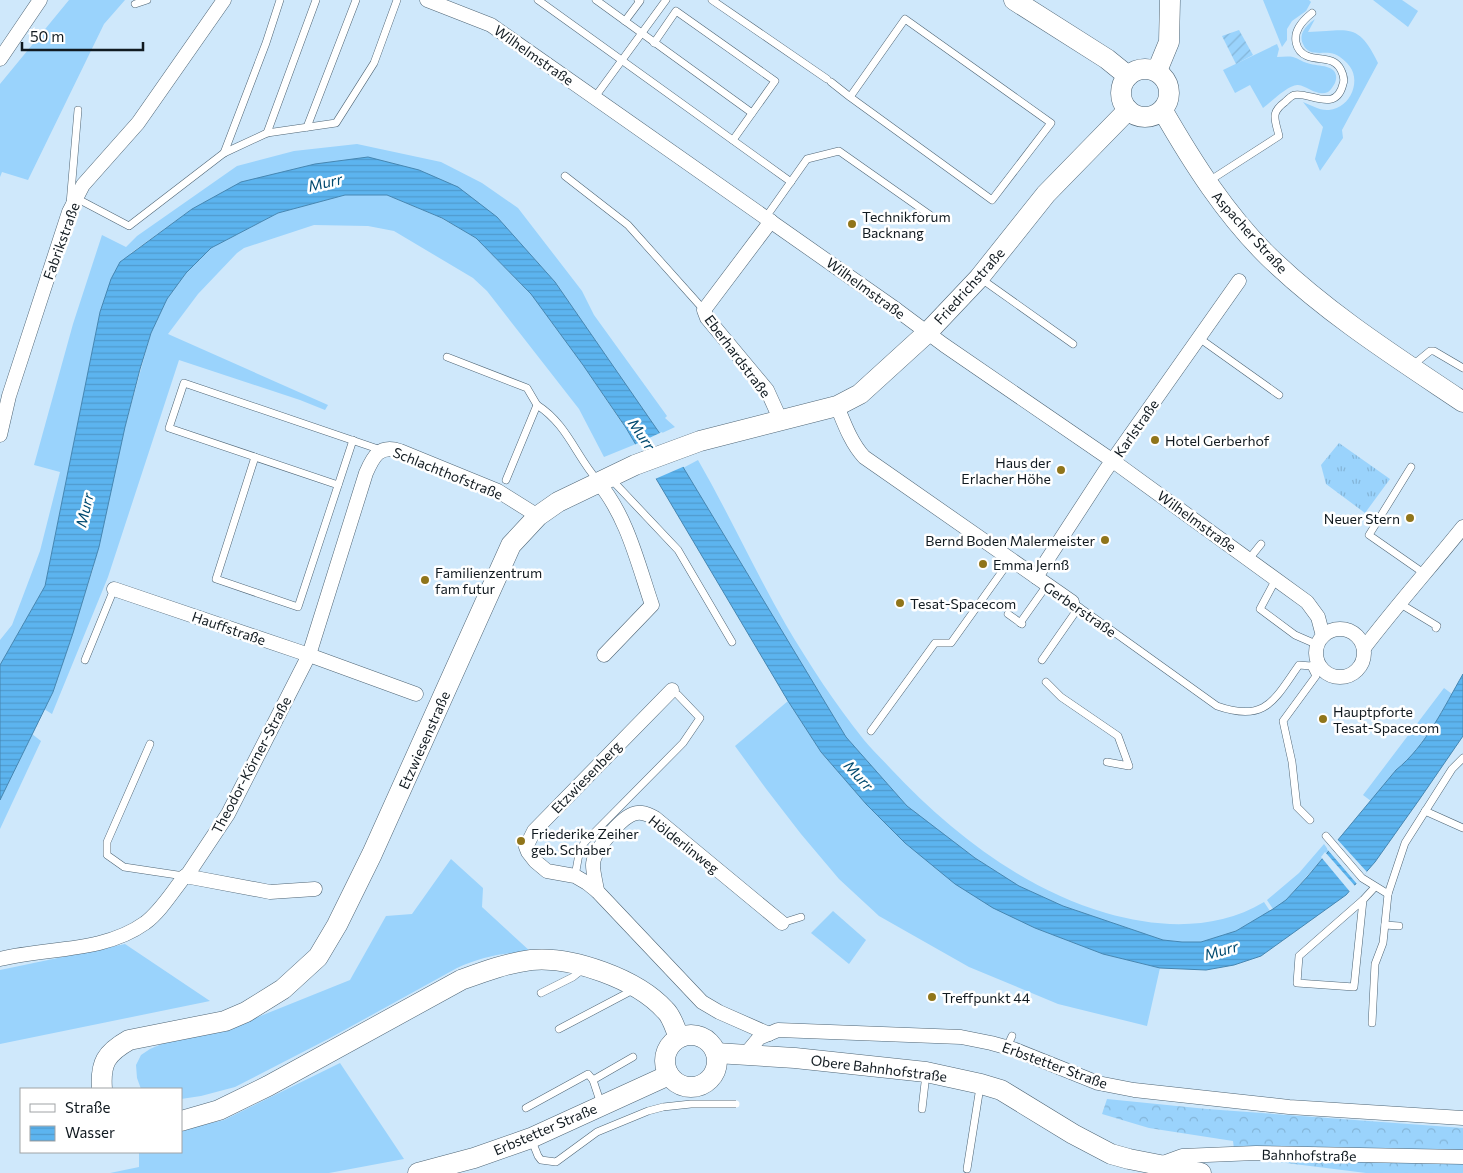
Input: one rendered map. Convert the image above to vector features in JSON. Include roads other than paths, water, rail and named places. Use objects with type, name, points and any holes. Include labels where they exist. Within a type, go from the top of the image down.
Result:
[{"type":"street","points":[[0,59],[40,0]]},
{"type":"street","name":"Fabrikstraße","points":[[0,434],[9,396],[69,212],[83,184],[148,108],[224,0]]},
{"type":"street","points":[[1014,0],[1107,59],[1128,76]]},
{"type":"street","points":[[1157,71],[1169,42],[1170,0]]},
{"type":"street","name":"Wilhelmstraße","points":[[431,1],[491,25],[927,333],[1113,460],[1307,602],[1318,617],[1320,641]]},
{"type":"street","points":[[1143,68],[1157,71],[1163,76],[1169,89],[1169,97],[1163,110],[1152,116],[1137,116],[1128,110],[1121,96],[1123,83],[1134,71],[1143,68]]},
{"type":"street","name":"Friedrichstraße","points":[[781,421],[838,406],[860,394],[927,333],[979,278],[1046,194],[1128,110]]},
{"type":"street","name":"Aspacher Straße","points":[[1163,110],[1207,182],[1235,219],[1268,256],[1350,326],[1463,402]]},
{"type":"street","name":"Eberhardstraße","points":[[768,219],[704,310],[707,318],[768,390],[781,421]]},
{"type":"street","name":"Karlstraße","points":[[1041,581],[1113,460],[1239,281]]},
{"type":"street","name":"Gerberstraße","points":[[838,406],[847,431],[858,452],[1076,605]]},
{"type":"street","name":"Etzwiesenstraße","points":[[102,1088],[101,1075],[103,1066],[107,1057],[115,1048],[129,1040],[225,1021],[246,1012],[283,988],[318,957],[372,854],[511,545],[538,516],[558,502],[606,478],[700,441],[781,421]]},
{"type":"street","name":"Schlachthofstraße","points":[[382,450],[390,448],[400,450],[498,491],[538,516]]},
{"type":"street","name":"Theodor-Körner-Straße","points":[[0,959],[91,945],[120,937],[146,922],[186,877],[228,814],[309,655],[350,535],[366,473],[374,457],[382,450]]},
{"type":"street","points":[[604,655],[652,605],[625,527],[609,494],[606,478]]},
{"type":"street","points":[[1364,648],[1398,603],[1425,574],[1463,527]]},
{"type":"street","name":"Hauffstraße","points":[[114,589],[309,655],[372,674],[416,694]]},
{"type":"street","points":[[1333,630],[1348,630],[1360,639],[1364,648],[1362,664],[1351,675],[1336,677],[1314,664],[1320,641],[1333,630]]},
{"type":"street","name":"Etzwiesenberg","points":[[675,692],[534,831],[528,842],[528,852],[535,862],[547,871],[575,876],[598,892],[702,1002],[719,1012],[769,1034]]},
{"type":"street","name":"Hölderlinweg","points":[[598,892],[593,864],[596,853],[625,819],[632,814],[643,812],[661,823],[782,924]]},
{"type":"street","points":[[186,877],[270,892],[315,889]]},
{"type":"street","points":[[182,1121],[219,1110],[268,1086],[461,980],[494,968],[532,960],[557,961],[588,966],[636,988],[667,1011],[679,1037]]},
{"type":"street","name":"Erbstetter Straße","points":[[769,1034],[778,1030],[961,1037],[1010,1042],[1098,1083],[1134,1090],[1289,1107],[1463,1118]]},
{"type":"street","points":[[716,1052],[745,1055],[760,1038],[769,1034]]},
{"type":"street","points":[[697,1035],[705,1038],[716,1052],[717,1064],[715,1070],[708,1081],[701,1086],[684,1086],[676,1082],[666,1070],[665,1057],[670,1046],[679,1037],[697,1035]]},
{"type":"street","name":"Obere Bahnhofstraße","points":[[745,1055],[795,1058],[926,1072],[981,1084],[1001,1090],[1073,1134],[1111,1154],[1202,1173]]},
{"type":"street","name":"Erbstetter Straße","points":[[418,1173],[474,1158],[531,1138],[669,1075]]},
{"type":"street","name":"Bahnhofstraße","points":[[1157,1165],[1182,1156],[1256,1153],[1463,1158]]},
{"type":"lane","points":[[135,4],[147,0]]},
{"type":"lane","points":[[224,153],[266,43],[280,0]]},
{"type":"lane","points":[[267,133],[316,0]]},
{"type":"lane","points":[[307,127],[356,0]]},
{"type":"lane","points":[[76,198],[130,226],[224,153],[267,133],[336,123],[374,63],[397,0]]},
{"type":"lane","points":[[538,0],[791,182]]},
{"type":"lane","points":[[596,0],[752,113]]},
{"type":"lane","points":[[625,22],[640,2],[638,0]]},
{"type":"lane","points":[[595,97],[666,0]]},
{"type":"lane","points":[[712,0],[829,81],[850,97],[992,200],[1051,123],[905,20],[850,97]]},
{"type":"lane","points":[[654,43],[676,11],[775,81],[733,140]]},
{"type":"lane","points":[[1207,182],[1279,136],[1274,115],[1276,108],[1293,95],[1304,95],[1322,101],[1336,97],[1341,91],[1344,84],[1344,76],[1336,63],[1305,55],[1296,45],[1295,39],[1299,26],[1312,12]]},
{"type":"lane","points":[[69,212],[78,110]]},
{"type":"lane","points":[[768,219],[807,159],[839,151],[930,215]]},
{"type":"lane","points":[[565,176],[628,225],[704,310]]},
{"type":"lane","points":[[979,278],[1073,344]]},
{"type":"lane","points":[[1198,338],[1278,395]]},
{"type":"lane","points":[[1410,367],[1430,351],[1438,353],[1463,368]]},
{"type":"lane","points":[[447,357],[527,388],[537,406],[566,431],[586,468],[606,478],[678,550],[732,642]]},
{"type":"lane","points":[[338,485],[169,428],[184,382],[382,450]]},
{"type":"lane","points":[[506,480],[537,406]]},
{"type":"lane","points":[[255,457],[216,579],[298,607],[353,440]]},
{"type":"lane","points":[[1411,467],[1369,535],[1425,574]]},
{"type":"lane","points":[[1249,559],[1260,544]]},
{"type":"lane","points":[[871,731],[934,643],[951,643],[1011,560]]},
{"type":"lane","points":[[1276,579],[1260,609],[1295,635],[1320,641]]},
{"type":"lane","points":[[1008,614],[1021,623],[1041,581]]},
{"type":"lane","name":"Hauffstraße","points":[[86,660],[114,589]]},
{"type":"lane","points":[[1398,603],[1437,626],[1436,628]]},
{"type":"lane","points":[[1042,660],[1076,605]]},
{"type":"lane","name":"Gerberstraße","points":[[1076,605],[1217,706],[1230,711],[1243,712],[1265,708],[1270,705],[1299,665],[1314,664]]},
{"type":"lane","points":[[1310,820],[1297,806],[1292,762],[1283,720],[1316,676],[1314,664]]},
{"type":"lane","points":[[1046,682],[1061,697],[1099,726],[1118,736],[1129,766],[1107,762]]},
{"type":"lane","name":"Etzwiesenberg","points":[[575,876],[579,854],[584,843],[682,743],[700,718],[675,692]]},
{"type":"lane","points":[[894,699],[901,704]]},
{"type":"lane","points":[[150,744],[107,842],[106,855],[124,867],[186,877]]},
{"type":"lane","points":[[1372,1023],[1375,964],[1383,943],[1388,894],[1405,843],[1452,768],[1463,758]]},
{"type":"lane","points":[[1425,811],[1463,828]]},
{"type":"lane","points":[[1326,836],[1362,878],[1388,894]]},
{"type":"lane","points":[[1363,900],[1354,987],[1297,983],[1299,956],[1363,900],[1375,886]]},
{"type":"lane","points":[[782,924],[800,917]]},
{"type":"lane","points":[[1385,925],[1400,926]]},
{"type":"lane","points":[[541,993],[573,977],[588,966]]},
{"type":"lane","points":[[558,1029],[636,988]]},
{"type":"lane","points":[[593,1080],[633,1056]]},
{"type":"lane","points":[[922,1109],[926,1072]]},
{"type":"lane","points":[[526,1108],[554,1096],[588,1074],[593,1080],[601,1106]]},
{"type":"lane","points":[[967,1169],[981,1084]]},
{"type":"lane","points":[[531,1138],[541,1160],[556,1162],[597,1132],[648,1111],[663,1107],[691,1104],[736,1104]]},
{"type":"water","name":"Murr","points":[[368,157],[419,170],[458,187],[497,217],[555,282],[683,467],[846,737],[907,806],[975,858],[1019,886],[1063,906],[1163,940],[1201,942],[1236,931],[1286,900],[1308,876],[1396,770],[1416,750],[1434,725],[1463,674],[1463,736],[1375,862],[1346,895],[1261,956],[1234,965],[1206,970],[1160,968],[1103,954],[1035,928],[993,908],[955,884],[905,843],[866,804],[821,752],[788,701],[626,428],[531,294],[476,238],[442,218],[387,195],[345,195],[278,213],[211,248],[186,273],[167,299],[151,333],[140,369],[125,427],[99,547],[73,633],[53,692],[0,800],[0,665],[45,586],[100,312],[111,279],[120,262],[192,209],[241,182],[315,164]]},
{"type":"place","name":"Technikforum Backnang","points":[[852,224]]},
{"type":"place","name":"Hotel Gerberhof","points":[[1155,440]]},
{"type":"place","name":"Haus der Erlacher Höhe","points":[[1061,470]]},
{"type":"place","name":"Neuer Stern","points":[[1410,518]]},
{"type":"place","name":"Bernd Boden Malermeister","points":[[1105,540]]},
{"type":"place","name":"Emma Jernß","points":[[983,564]]},
{"type":"place","name":"Familienzentrum fam futur","points":[[425,580]]},
{"type":"place","name":"Tesat-Spacecom","points":[[900,603]]},
{"type":"place","name":"Hauptpforte Tesat-Spacecom","points":[[1323,719]]},
{"type":"place","name":"Friederike Zeiher geb. Schaber","points":[[521,841]]},
{"type":"place","name":"Treffpunkt 44","points":[[932,997]]}]
